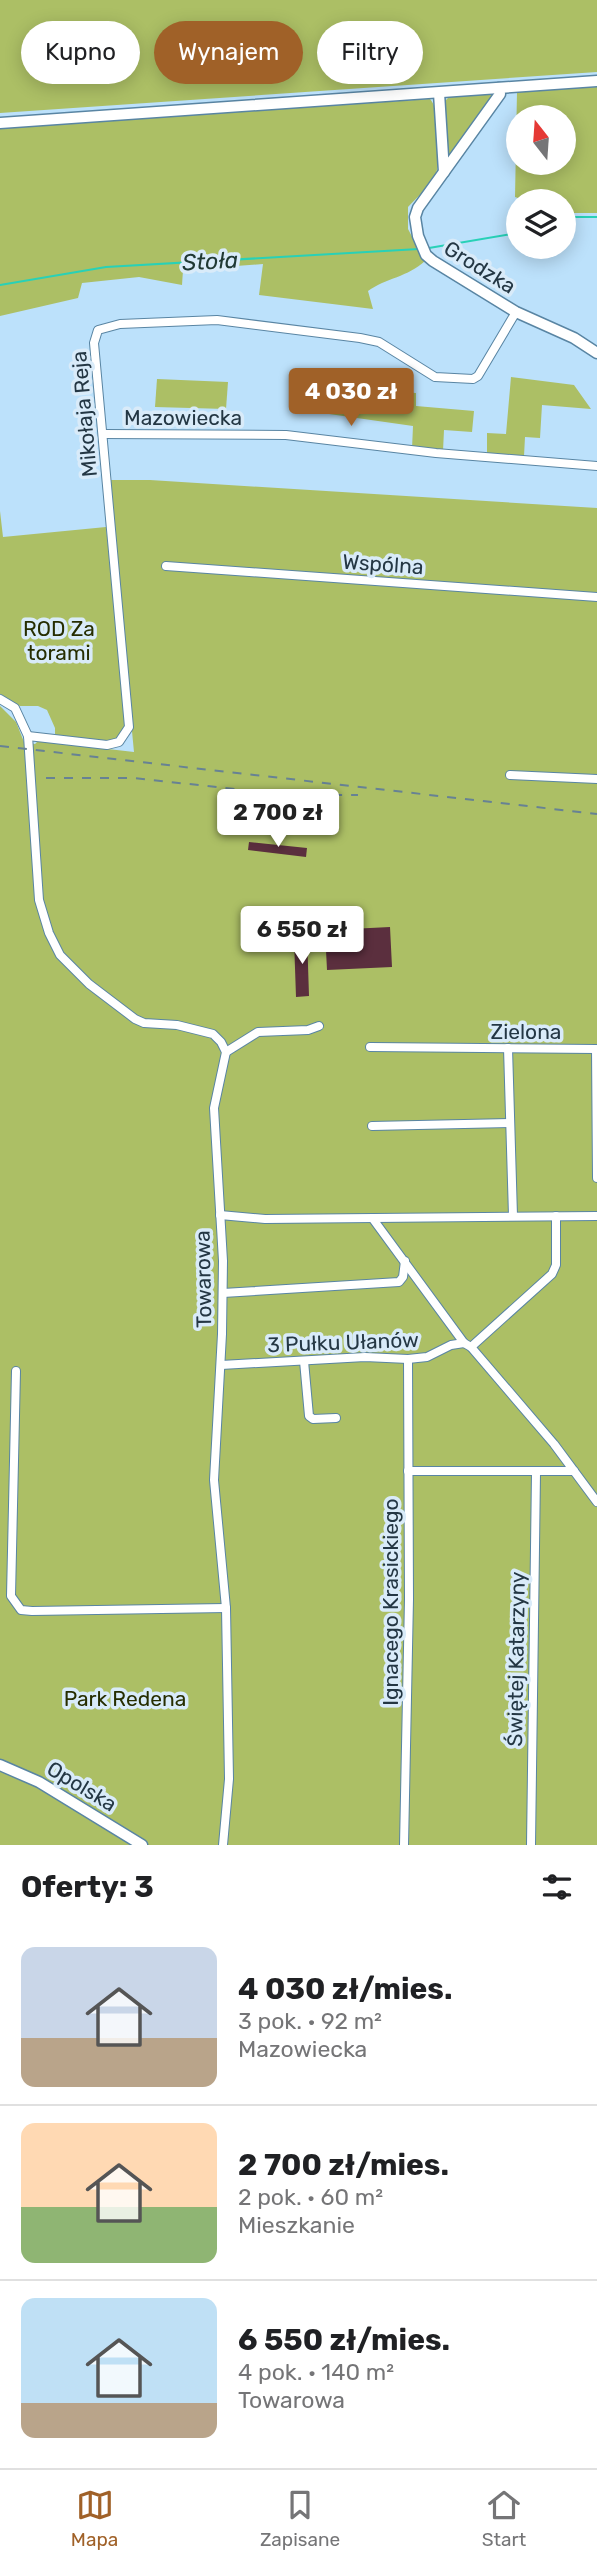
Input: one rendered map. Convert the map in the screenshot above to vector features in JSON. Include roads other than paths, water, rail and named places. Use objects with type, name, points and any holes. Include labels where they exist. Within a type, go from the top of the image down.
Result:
[{"type":"street","points":[[0,123],[597,81]]},
{"type":"street","name":"Grodzka","points":[[499,88],[500,94],[418,208],[416,227],[422,248],[433,261],[516,312],[574,338],[597,353]]},
{"type":"street","points":[[439,93],[444,172]]},
{"type":"street","name":"Mikołaja Reja","points":[[28,736],[107,745],[119,742],[129,727],[94,343],[98,330],[108,325],[217,320],[360,338],[379,342],[435,377],[473,379],[478,376],[516,312]]},
{"type":"street","name":"Mazowiecka","points":[[103,434],[286,435],[436,453],[597,466]]},
{"type":"street","name":"Wspólna","points":[[166,566],[597,597]]},
{"type":"street","points":[[0,699],[15,708],[28,736],[39,900],[44,920],[60,955],[89,984],[135,1019],[144,1023],[177,1024],[213,1034],[226,1052],[238,1047],[258,1032],[308,1031],[319,1026]]},
{"type":"street","points":[[510,775],[597,779]]},
{"type":"street","name":"Zielona","points":[[370,1047],[596,1049],[597,1178]]},
{"type":"street","points":[[508,1048],[513,1216]]},
{"type":"street","name":"Towarowa","points":[[223,1845],[229,1779],[226,1608],[214,1480],[223,1293],[214,1108],[226,1052]]},
{"type":"street","points":[[372,1126],[510,1123]]},
{"type":"street","points":[[220,1215],[265,1219],[375,1221],[597,1216]]},
{"type":"street","points":[[468,1345],[552,1274],[556,1265],[556,1216]]},
{"type":"street","points":[[375,1221],[468,1345],[575,1471],[597,1501]]},
{"type":"street","points":[[223,1293],[399,1282],[403,1278],[405,1260]]},
{"type":"street","name":"3 Pułku Ułanów","points":[[221,1365],[365,1357],[408,1359],[427,1357],[451,1345],[468,1345]]},
{"type":"street","name":"Ignacego Krasickiego","points":[[404,1845],[410,1599],[408,1359]]},
{"type":"street","points":[[304,1361],[309,1416],[313,1419],[336,1419]]},
{"type":"street","points":[[16,1370],[11,1596],[16,1605],[21,1610],[32,1611],[226,1608]]},
{"type":"street","points":[[408,1471],[575,1471]]},
{"type":"street","name":"Świętej Katarzyny","points":[[531,1845],[536,1473]]},
{"type":"street","name":"Opolska","points":[[0,1765],[39,1782],[142,1845]]},
{"type":"waterway","name":"Stoła","points":[[576,217],[597,217]]},
{"type":"waterway","name":"Stoła","points":[[429,248],[506,235]]},
{"type":"waterway","name":"Stoła","points":[[0,285],[106,267],[419,249]]},
{"type":"railway","points":[[0,746],[597,814]]},
{"type":"railway","points":[[46,778],[133,778],[291,795],[358,795]]},
{"type":"park label","name":"ROD Za torami","points":[[59,640]]},
{"type":"park label","name":"Park Redena","points":[[125,1698]]}]
